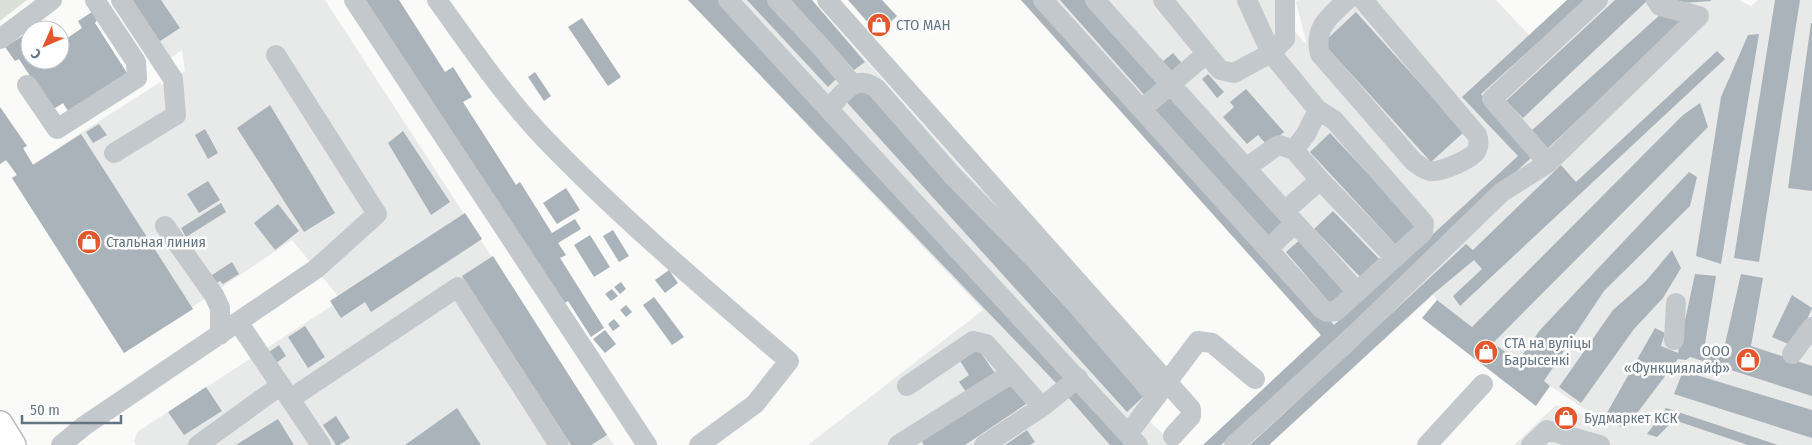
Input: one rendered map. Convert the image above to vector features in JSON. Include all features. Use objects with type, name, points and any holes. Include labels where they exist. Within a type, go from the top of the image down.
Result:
[{"type":"main road","points":[[0,424],[13,445]]},
{"type":"street","points":[[0,39],[52,0]]},
{"type":"street","points":[[27,86],[57,129],[137,78],[136,62],[95,0]]},
{"type":"street","points":[[114,153],[176,116],[173,79],[121,0]]},
{"type":"street","points":[[354,0],[646,445]]},
{"type":"street","points":[[437,0],[496,83],[544,138],[643,235],[789,361],[755,404],[699,445]]},
{"type":"street","points":[[728,0],[1078,378],[1133,440],[1161,389],[1193,344],[1198,341],[1205,340],[1212,343],[1255,379]]},
{"type":"street","points":[[778,0],[853,85]]},
{"type":"street","points":[[827,0],[1161,389]]},
{"type":"street","points":[[1043,0],[1327,312],[1336,311],[1423,232],[1424,224],[1334,120],[1318,110],[1270,53],[1247,0]]},
{"type":"street","points":[[1095,0],[1357,292]]},
{"type":"street","points":[[1163,0],[1220,70],[1227,73],[1234,73],[1270,53],[1285,39],[1285,0]]},
{"type":"street","points":[[1347,0],[1323,23],[1318,43],[1320,54],[1414,162],[1424,169],[1440,171],[1471,157],[1476,151],[1479,141],[1477,135],[1363,0]]},
{"type":"street","points":[[1548,163],[1492,99],[1598,0]]},
{"type":"street","points":[[1234,445],[1344,345],[1502,192],[1548,163],[1698,16],[1660,6],[1656,0]]},
{"type":"street","points":[[1142,109],[1206,54]]},
{"type":"street","points":[[61,445],[84,426],[316,269],[377,214],[276,55]]},
{"type":"street","points":[[829,108],[853,85],[864,82],[877,89],[952,175],[1161,389],[1192,412],[1173,436]]},
{"type":"street","points":[[1294,150],[1306,134],[1318,110]]},
{"type":"street","points":[[1246,168],[1279,145],[1294,150],[1394,258]]},
{"type":"street","points":[[1268,248],[1320,180]]},
{"type":"street","points":[[165,226],[214,294],[220,308],[220,335]]},
{"type":"street","points":[[198,445],[458,287],[559,445]]},
{"type":"street","points":[[1674,340],[1676,304]]},
{"type":"street","points":[[238,322],[321,445]]},
{"type":"street","points":[[1792,354],[1812,327]]},
{"type":"street","points":[[907,386],[973,342],[986,344],[1042,407]]},
{"type":"street","points":[[898,445],[1012,373]]},
{"type":"street","points":[[984,445],[1042,407],[1078,378]]},
{"type":"street","points":[[1427,445],[1484,384]]},
{"type":"street","points":[[1531,445],[1547,430],[1600,445]]},
{"type":"shaded area","points":[[0,0],[27,0],[0,21]]},
{"type":"shaded area","points":[[128,0],[325,0],[614,445],[136,445],[134,441],[137,432],[333,305],[338,296],[292,240],[124,353],[12,178],[17,174],[7,160],[0,164],[0,107],[27,146],[23,149],[33,164],[160,82],[162,85],[185,71],[182,50],[168,60]]},
{"type":"shaded area","points":[[688,0],[812,0],[979,187],[991,194],[1167,392],[1149,421],[1176,445],[808,445],[983,310]]},
{"type":"shaded area","points":[[1021,0],[1296,0],[1280,15],[1307,45],[1296,2],[1299,0],[1496,0],[1529,35],[1567,0],[1739,0],[1751,6],[1758,0],[1812,0],[1812,445],[1514,445],[1556,405],[1607,424],[1550,386],[1433,295],[1269,445],[1203,445],[1321,335]]},
{"type":"building","points":[[128,0],[161,0],[180,28],[157,43]]},
{"type":"building","points":[[365,0],[399,0],[445,72],[453,67],[472,97],[463,102],[516,185],[520,182],[552,233],[575,219],[581,229],[558,243],[566,255],[560,258],[604,328],[591,337],[568,301],[563,304]]},
{"type":"building","points":[[688,0],[721,0],[1068,375],[1058,385]]},
{"type":"building","points":[[747,0],[767,0],[837,78],[828,87]]},
{"type":"building","points":[[791,0],[812,0],[865,62],[854,70]]},
{"type":"building","name":"СТО МАН","points":[[848,0],[882,0],[897,16],[878,34]]},
{"type":"building","points":[[1021,0],[1037,0],[1334,325],[1518,156],[1462,97],[1567,0],[1585,0],[1481,94],[1532,157],[1221,445],[1203,445],[1321,335]]},
{"type":"building","points":[[1060,0],[1090,0],[1165,81],[1147,98]]},
{"type":"building","points":[[1615,0],[1648,0],[1523,118],[1506,101]]},
{"type":"building","points":[[1664,0],[1711,0],[1711,1],[1668,4]]},
{"type":"building","points":[[1775,0],[1800,0],[1759,262],[1734,258]]},
{"type":"building","points":[[92,12],[97,20],[95,23],[127,73],[68,111],[63,103],[52,110],[26,70],[70,70],[70,36],[82,28],[78,21]]},
{"type":"building","points":[[1356,12],[1464,132],[1431,162],[1323,43]]},
{"type":"building","points":[[1662,13],[1683,21],[1548,148],[1530,132]]},
{"type":"building","points":[[582,18],[621,77],[608,86],[568,27]]},
{"type":"building","points":[[1812,23],[1812,191],[1788,188]]},
{"type":"building","points":[[1759,34],[1721,264],[1696,256],[1721,97],[1748,35]]},
{"type":"building","points":[[20,37],[20,61],[19,59],[15,61],[5,47]]},
{"type":"building","points":[[1717,51],[1725,59],[1460,306],[1453,296],[1482,269],[1474,260],[1433,294],[1269,445],[1250,445],[1466,244],[1473,250],[1561,165],[1576,182]]},
{"type":"building","points":[[1173,53],[1185,67],[1175,77],[1162,62]]},
{"type":"building","points":[[535,72],[551,96],[544,101],[528,77]]},
{"type":"building","points":[[1208,74],[1224,92],[1217,98],[1202,79]]},
{"type":"building","points":[[861,85],[1146,394],[1127,412],[843,98]]},
{"type":"building","points":[[1246,89],[1284,132],[1268,146],[1258,135],[1247,144],[1223,117],[1234,107],[1230,102]]},
{"type":"building","points":[[1166,94],[1284,223],[1266,240],[1147,112]]},
{"type":"building","points":[[1700,103],[1708,127],[1493,343],[1518,361],[1540,330],[1689,172],[1697,177],[1690,206],[1604,291],[1544,381],[1550,386],[1536,406],[1422,318],[1437,300],[1472,327],[1683,115]]},
{"type":"building","points":[[270,105],[335,213],[304,232],[237,128]]},
{"type":"building","points":[[0,107],[27,146],[23,148],[33,165],[81,134],[193,309],[124,353],[12,178],[17,175],[6,160],[0,164]]},
{"type":"building","points":[[99,124],[107,135],[93,143],[86,132]]},
{"type":"building","points":[[205,129],[218,153],[208,159],[195,135]]},
{"type":"building","points":[[403,131],[450,202],[431,215],[388,143]]},
{"type":"building","points":[[1330,133],[1420,229],[1399,248],[1310,152]]},
{"type":"building","points":[[208,181],[220,200],[199,213],[187,194]]},
{"type":"building","points":[[566,188],[580,210],[557,224],[543,203]]},
{"type":"building","points":[[221,203],[226,212],[186,237],[181,228]]},
{"type":"building","points":[[278,204],[299,231],[275,250],[254,223]]},
{"type":"building","points":[[1333,211],[1384,264],[1365,282],[1314,229]]},
{"type":"building","points":[[465,213],[482,239],[371,312],[365,302],[341,318],[330,301]]},
{"type":"building","points":[[613,230],[629,256],[619,262],[603,236]]},
{"type":"building","points":[[590,235],[610,267],[594,277],[574,245]]},
{"type":"building","points":[[1302,238],[1350,294],[1334,308],[1286,252]]},
{"type":"building","points":[[1672,250],[1681,268],[1663,298],[1634,329],[1581,403],[1559,387],[1613,310],[1646,281]]},
{"type":"building","points":[[493,256],[607,435],[591,445],[571,445],[462,276]]},
{"type":"building","points":[[232,262],[239,274],[223,284],[220,281],[214,284],[209,277]]},
{"type":"building","points":[[669,270],[678,283],[665,293],[655,280]]},
{"type":"building","points":[[1695,274],[1716,276],[1704,350],[1723,353],[1741,274],[1763,278],[1751,346],[1812,366],[1812,396],[1690,357],[1686,360],[1678,359],[1625,429],[1604,418],[1655,328],[1665,333],[1661,346],[1678,353]]},
{"type":"building","points":[[621,282],[626,289],[620,294],[614,287]]},
{"type":"building","points":[[612,289],[618,296],[611,301],[605,294]]},
{"type":"building","points":[[1792,295],[1812,308],[1795,347],[1772,337]]},
{"type":"building","points":[[654,297],[684,337],[672,345],[643,305]]},
{"type":"building","points":[[626,305],[632,312],[626,317],[620,310]]},
{"type":"building","points":[[614,319],[620,326],[613,331],[608,324]]},
{"type":"building","points":[[305,326],[325,357],[308,368],[288,337]]},
{"type":"building","points":[[605,330],[616,344],[605,353],[593,339]]},
{"type":"building","points":[[279,345],[286,356],[273,365],[266,354]]},
{"type":"building","points":[[978,349],[997,376],[969,396],[959,382],[969,375],[960,361]]},
{"type":"building","points":[[1683,371],[1812,410],[1812,438],[1674,394]]},
{"type":"building","points":[[1012,379],[1029,402],[965,445],[924,445],[920,439]]},
{"type":"building","points":[[1079,386],[1130,445],[1110,445],[1067,396]]},
{"type":"building","points":[[206,387],[222,411],[184,435],[168,412]]},
{"type":"building","points":[[457,408],[481,445],[405,445]]},
{"type":"building","points":[[1666,408],[1778,445],[1748,445],[1674,420],[1657,437],[1647,434]]},
{"type":"building","points":[[336,416],[350,438],[339,445],[336,445],[323,425]]},
{"type":"building","points":[[278,419],[294,445],[236,445]]},
{"type":"building","points":[[1027,430],[1035,442],[1030,445],[1005,445]]},
{"type":"place","name":"СТО МАН","points":[[879,25]]},
{"type":"place","name":"Стальная линия","points":[[89,242]]},
{"type":"place","name":"СТА на вуліцы Барысенкі","points":[[1486,352]]},
{"type":"place","name":"ООО «Функциялайф»","points":[[1748,360]]},
{"type":"place","name":"Будмаркет КСК","points":[[1566,418]]}]
